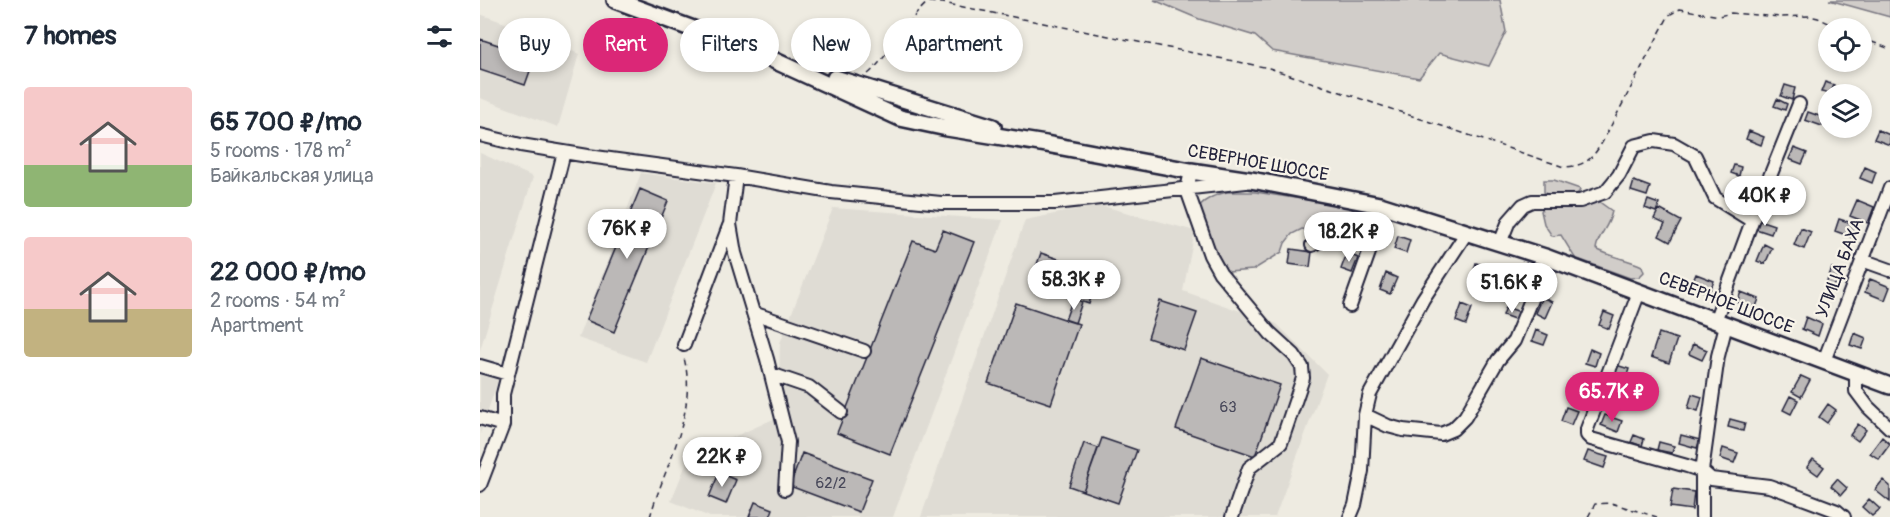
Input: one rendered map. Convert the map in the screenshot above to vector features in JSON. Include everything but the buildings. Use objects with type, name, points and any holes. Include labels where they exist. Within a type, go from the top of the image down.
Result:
[{"type":"main road","name":"СЕВЕРНОЕ ШОССЕ","points":[[615,0],[680,24]]},
{"type":"main road","points":[[779,60],[1046,144]]},
{"type":"main road","name":"СЕВЕРНОЕ ШОССЕ","points":[[779,63],[900,118],[1380,205],[1548,258],[1890,386]]},
{"type":"street","points":[[1702,517],[1702,471],[1718,356],[1720,323],[1752,221],[1799,104]]},
{"type":"street","points":[[480,135],[564,152],[831,192],[941,204],[1055,203],[1257,181]]},
{"type":"street","points":[[1500,243],[1509,221],[1523,205],[1532,201],[1580,201],[1605,192],[1620,175],[1634,146],[1654,141],[1674,144],[1695,156],[1715,198],[1752,221]]},
{"type":"street","points":[[480,485],[503,425],[503,394],[564,152]]},
{"type":"street","points":[[1191,171],[1187,190],[1210,255],[1220,273],[1270,333],[1294,355],[1302,367],[1303,378],[1281,443],[1249,468],[1232,517]]},
{"type":"street","points":[[684,345],[730,224],[736,176]]},
{"type":"street","name":"УЛИЦА БАХА","points":[[1824,361],[1890,188]]},
{"type":"street","points":[[1350,306],[1374,234],[1380,205]]},
{"type":"street","points":[[730,224],[735,253],[771,374],[788,442],[785,489]]},
{"type":"street","points":[[1350,517],[1355,505],[1362,471],[1365,415],[1370,394],[1423,299],[1467,232]]},
{"type":"street","points":[[1312,245],[1326,237],[1344,233],[1374,234]]},
{"type":"street","points":[[1365,415],[1403,430],[1441,434],[1453,429],[1465,417],[1498,360],[1514,341],[1548,258]]},
{"type":"street","points":[[1862,260],[1890,270]]},
{"type":"street","points":[[1639,292],[1587,429],[1587,435],[1591,439],[1702,471],[1711,479],[1769,486],[1838,511],[1844,517]]},
{"type":"street","points":[[753,312],[864,351]]},
{"type":"street","points":[[480,366],[508,374]]},
{"type":"street","points":[[771,374],[809,387],[841,412]]},
{"type":"street","points":[[1856,374],[1856,392],[1890,428]]},
{"type":"street","points":[[480,418],[503,425]]},
{"type":"path","points":[[851,83],[869,74],[890,51],[917,11],[928,2],[943,3],[1269,68],[1564,167],[1587,162],[1595,154],[1669,15],[1674,11],[1680,9],[1719,16],[1731,13],[1818,18]]},
{"type":"path","points":[[1872,42],[1890,49]]},
{"type":"path","points":[[650,517],[683,422],[688,395],[688,374],[683,356],[684,345]]},
{"type":"path","points":[[1588,517],[1595,504],[1611,503],[1657,517]]},
{"type":"shaded area","points":[[1154,0],[1500,0],[1506,32],[1489,66],[1439,53],[1419,78],[1272,51],[1255,36],[1199,19]]},
{"type":"shaded area","points":[[1829,0],[1890,0],[1890,17]]},
{"type":"shaded area","points":[[480,14],[498,21],[498,72],[571,72],[571,50],[579,54],[558,127],[480,98]]},
{"type":"shaded area","points":[[480,153],[533,177],[480,350]]},
{"type":"shaded area","points":[[641,173],[716,183],[646,362],[578,338]]},
{"type":"shaded area","points":[[1544,180],[1554,180],[1580,189],[1573,196],[1548,196],[1544,192]]},
{"type":"shaded area","points":[[1227,192],[1255,192],[1348,206],[1354,214],[1350,218],[1317,232],[1302,229],[1292,234],[1282,252],[1253,270],[1228,272],[1219,266],[1198,207],[1211,197]]},
{"type":"shaded area","points":[[1590,200],[1598,201],[1612,211],[1596,249],[1642,266],[1644,272],[1639,277],[1630,278],[1575,258],[1561,235],[1552,236],[1544,224],[1541,211],[1544,207],[1571,208]]},
{"type":"shaded area","points":[[1099,205],[1195,231],[1183,291],[1277,324],[1327,374],[1275,517],[921,517],[1025,220]]},
{"type":"shaded area","points":[[833,208],[1003,220],[893,517],[710,517],[671,501],[689,457],[778,417],[780,343]]},
{"type":"shaded area","points":[[480,375],[498,380],[480,434]]}]
